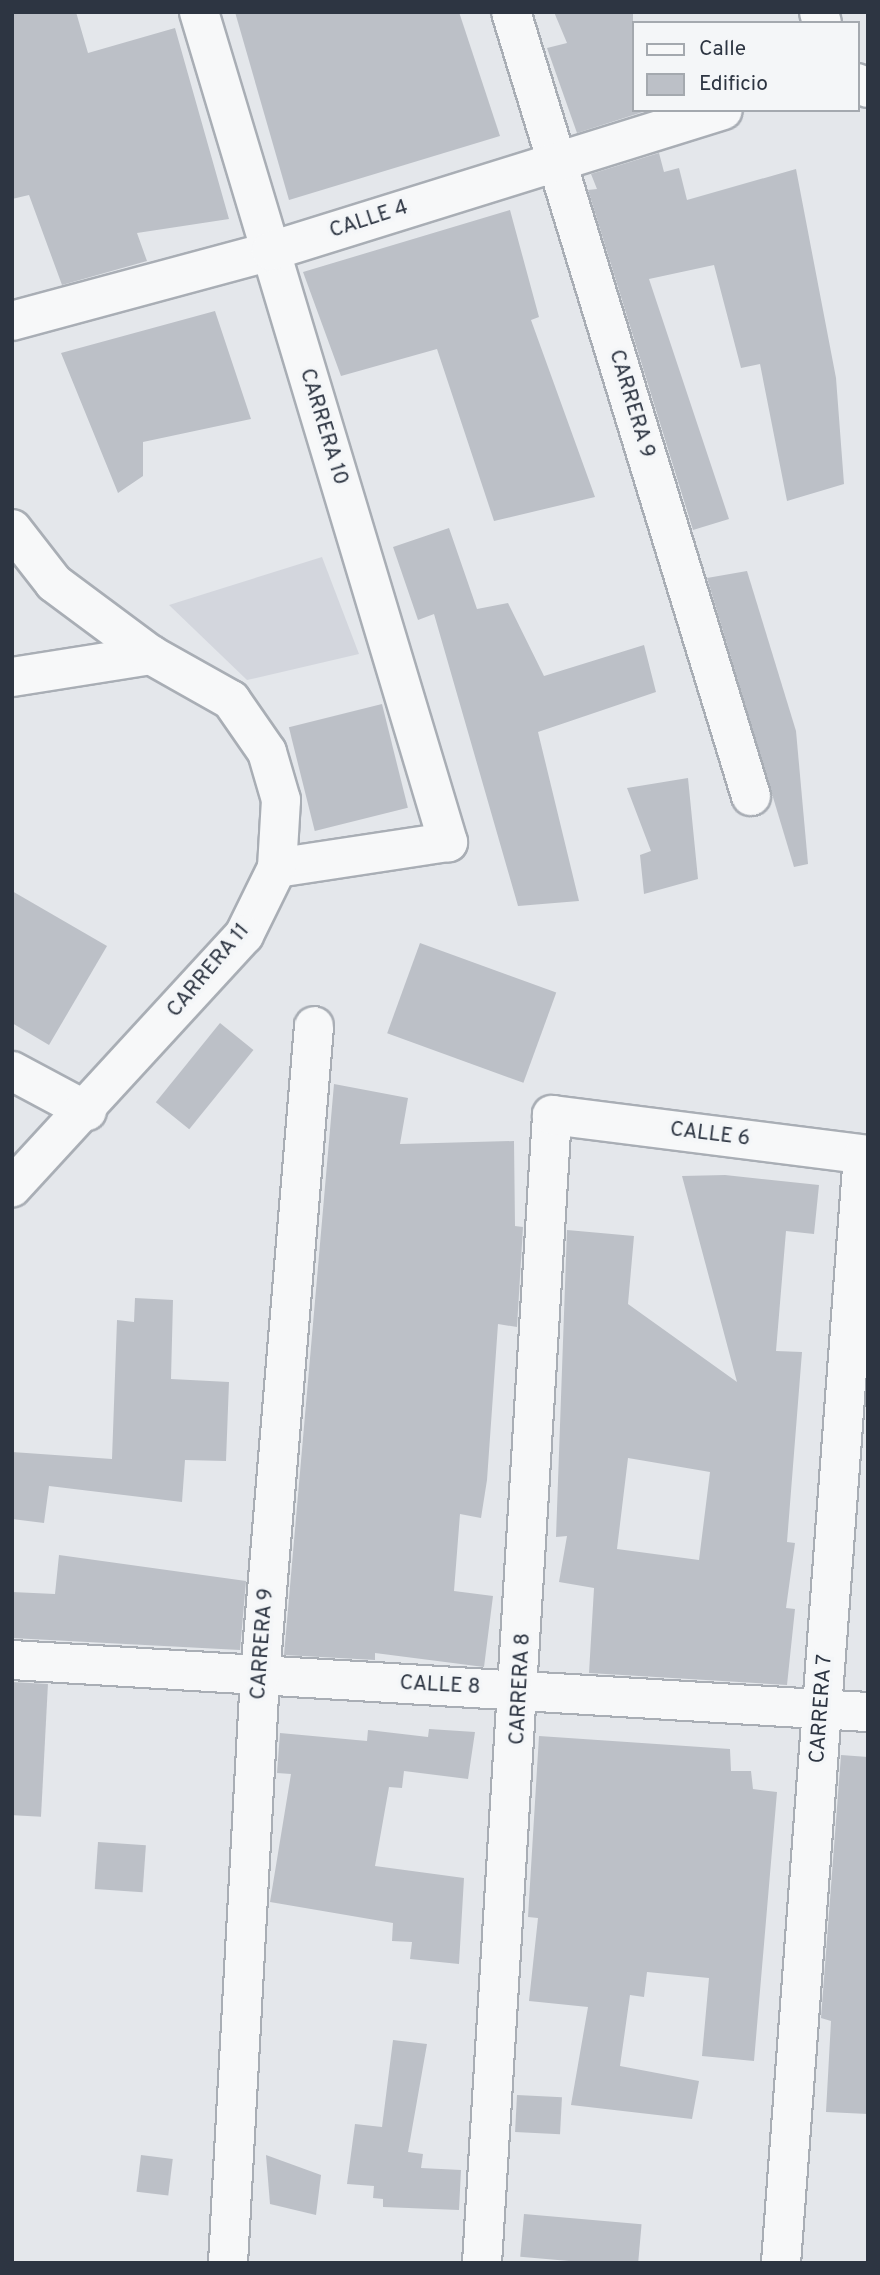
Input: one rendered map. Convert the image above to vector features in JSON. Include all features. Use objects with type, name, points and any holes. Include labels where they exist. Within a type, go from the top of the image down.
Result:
[{"type":"street","name":"CARRERA 10","points":[[199,12],[448,842],[277,868]]},
{"type":"street","name":"CARRERA 9","points":[[511,12],[751,796]]},
{"type":"street","name":"CALLE 4","points":[[12,321],[271,251],[716,112]]},
{"type":"street","name":"CARRERA 11","points":[[12,529],[54,583],[151,654],[231,701],[267,752],[281,800],[277,868],[244,935],[86,1111],[12,1187]]},
{"type":"street","points":[[12,677],[151,654]]},
{"type":"street","name":"CARRERA 9","points":[[228,2263],[260,1675],[314,1026]]},
{"type":"street","points":[[12,1071],[86,1111]]},
{"type":"street","name":"CALLE 6","points":[[552,1115],[866,1155]]},
{"type":"street","name":"CARRERA 8","points":[[482,2263],[522,1691],[552,1115]]},
{"type":"street","name":"CARRERA 7","points":[[781,2263],[866,1155]]},
{"type":"street","name":"CALLE 8","points":[[12,1660],[868,1712]]},
{"type":"shaded area","points":[[322,557],[359,654],[247,680],[169,605]]},
{"type":"building","points":[[12,12],[76,12],[88,53],[175,28],[229,219],[137,233],[147,261],[62,285],[29,195],[12,199]]},
{"type":"building","points":[[235,12],[459,12],[500,136],[289,200]]},
{"type":"building","points":[[554,12],[633,12],[632,112],[643,112],[577,133],[547,48],[567,43]]},
{"type":"building","points":[[659,153],[664,172],[679,168],[687,200],[796,169],[836,378],[844,484],[787,501],[760,364],[741,368],[714,265],[649,279],[729,519],[693,530],[588,190],[597,189],[591,174]]},
{"type":"building","points":[[510,210],[539,317],[531,320],[595,497],[494,521],[437,349],[341,376],[303,272]]},
{"type":"building","points":[[215,311],[251,419],[143,442],[143,476],[118,493],[61,353]]},
{"type":"building","points":[[449,528],[477,609],[508,603],[544,676],[644,645],[656,692],[538,732],[579,901],[518,906],[434,614],[418,620],[393,547]]},
{"type":"building","points":[[747,571],[796,731],[808,864],[794,867],[707,578]]},
{"type":"building","points":[[382,704],[408,808],[315,831],[289,727]]},
{"type":"building","points":[[688,778],[698,879],[644,894],[640,855],[651,851],[627,788]]},
{"type":"building","points":[[12,891],[107,946],[49,1045],[12,1023]]},
{"type":"building","points":[[420,943],[556,993],[523,1083],[387,1033]]},
{"type":"building","points":[[220,1023],[253,1050],[189,1129],[156,1102]]},
{"type":"building","points":[[334,1084],[408,1098],[400,1144],[514,1141],[515,1226],[523,1227],[517,1327],[498,1324],[487,1480],[481,1518],[460,1514],[454,1591],[493,1596],[484,1667],[375,1653],[375,1660],[284,1655]]},
{"type":"building","points":[[725,1175],[819,1185],[814,1234],[786,1231],[776,1351],[802,1352],[787,1542],[795,1543],[786,1608],[795,1609],[787,1685],[589,1673],[594,1588],[559,1582],[567,1536],[556,1537],[567,1230],[634,1236],[628,1304],[737,1382],[682,1176]],"holes":[[[628,1458],[710,1472],[699,1560],[617,1549]]]},
{"type":"building","points":[[135,1298],[173,1300],[171,1379],[229,1382],[226,1461],[185,1460],[182,1502],[49,1486],[44,1523],[12,1519],[12,1452],[112,1459],[117,1320],[134,1322]]},
{"type":"building","points":[[59,1555],[246,1581],[240,1650],[12,1638],[12,1592],[55,1594]]},
{"type":"building","points":[[12,1682],[48,1684],[41,1817],[12,1815]]},
{"type":"building","points":[[429,1729],[475,1732],[468,1779],[404,1771],[402,1788],[389,1787],[375,1866],[464,1878],[459,1964],[410,1959],[412,1942],[392,1941],[393,1923],[270,1902],[291,1774],[277,1773],[280,1733],[367,1741],[368,1730],[428,1737]]},
{"type":"building","points":[[539,1736],[730,1749],[731,1771],[751,1771],[753,1789],[777,1792],[754,2061],[702,2056],[709,1978],[647,1972],[644,1997],[630,1995],[620,2066],[699,2081],[692,2119],[571,2105],[588,2007],[529,2001],[538,1918],[528,1917]]},
{"type":"building","points":[[841,1755],[868,1757],[868,2114],[826,2112],[831,2021],[821,2018]]},
{"type":"building","points":[[98,1842],[146,1845],[143,1892],[95,1889]]},
{"type":"building","points":[[393,2040],[427,2044],[408,2152],[423,2154],[421,2168],[461,2170],[459,2210],[383,2207],[383,2199],[373,2198],[374,2186],[347,2184],[355,2124],[382,2127]]},
{"type":"building","points":[[517,2095],[562,2097],[560,2134],[515,2132]]},
{"type":"building","points":[[141,2155],[173,2159],[168,2196],[136,2192]]},
{"type":"building","points":[[266,2155],[321,2175],[316,2215],[270,2204]]},
{"type":"building","points":[[524,2214],[642,2224],[638,2263],[591,2263],[520,2257]]}]
